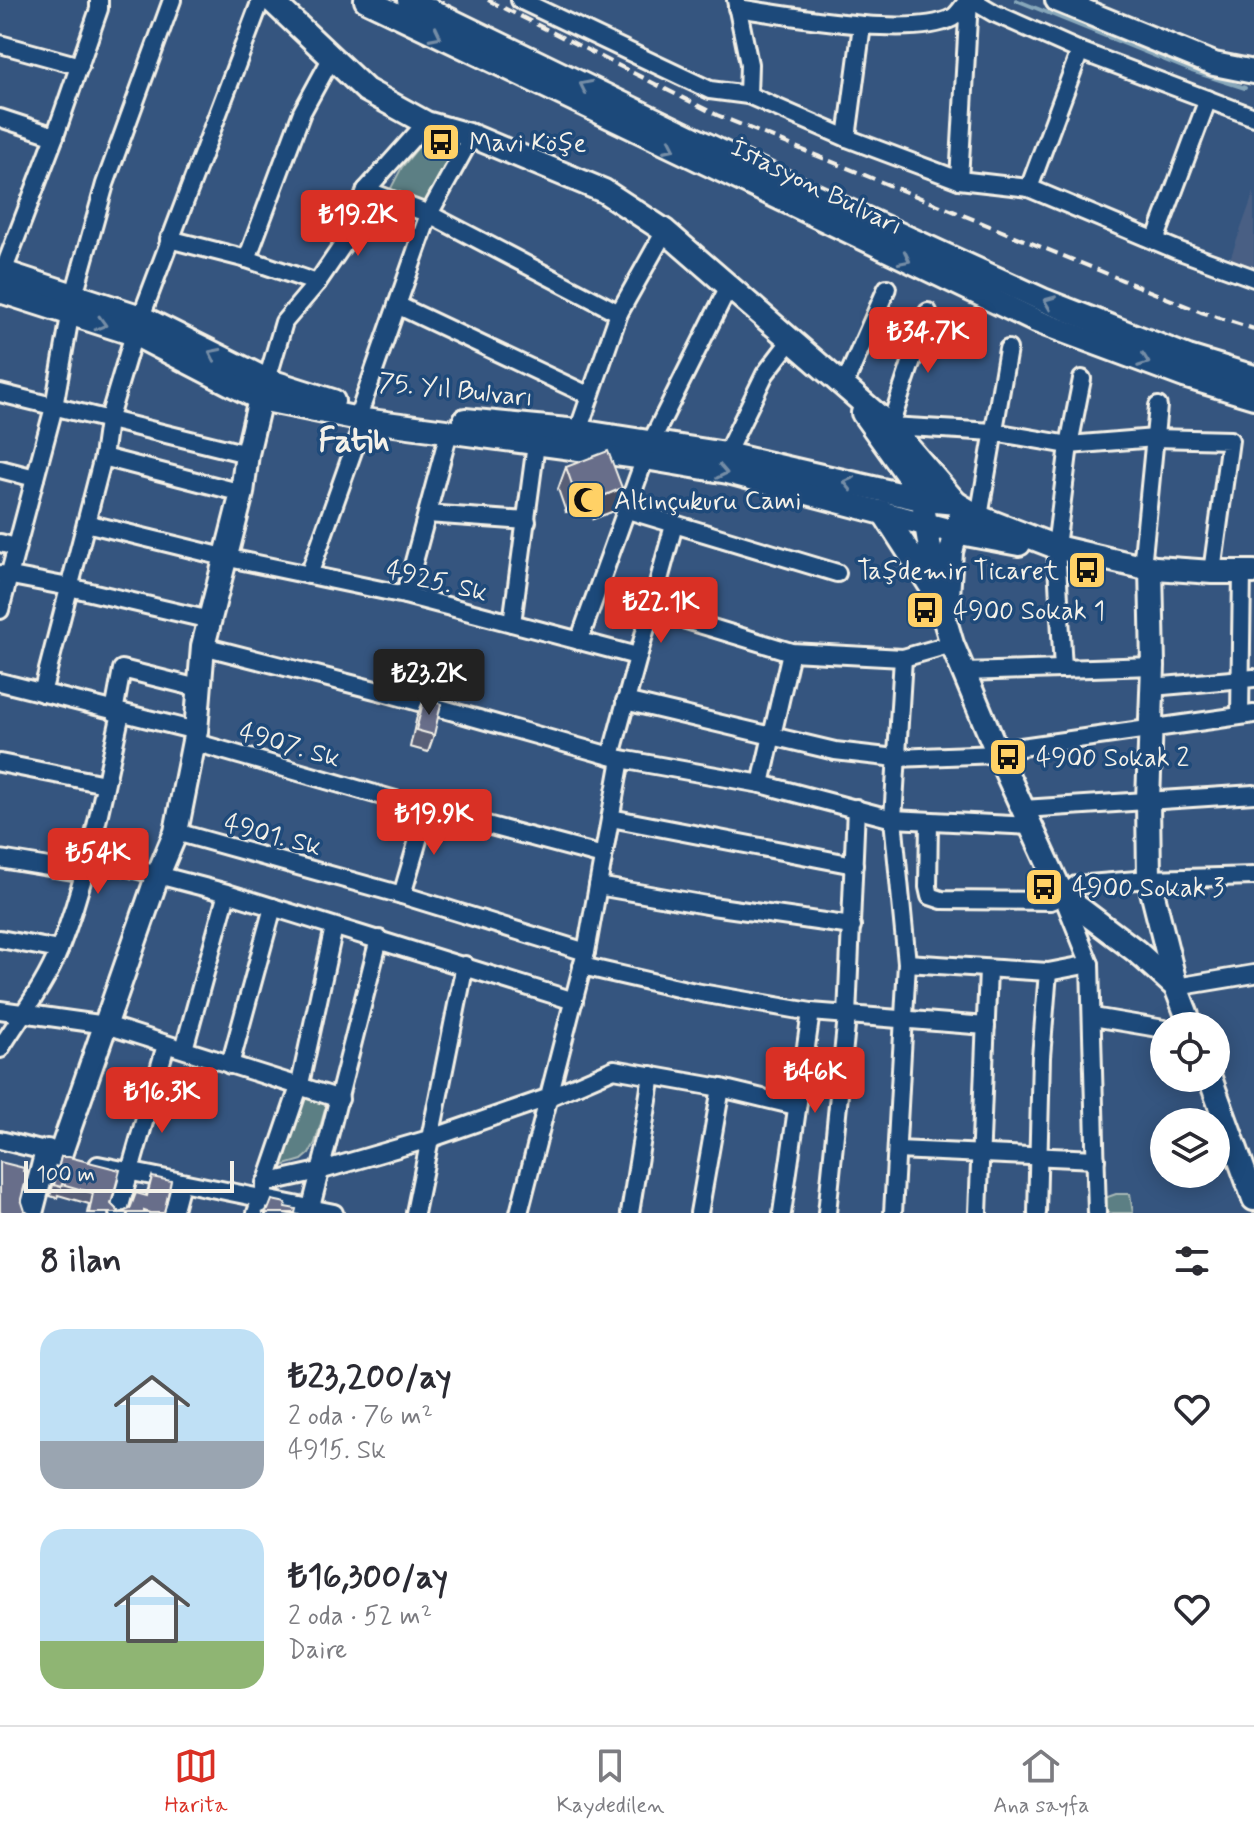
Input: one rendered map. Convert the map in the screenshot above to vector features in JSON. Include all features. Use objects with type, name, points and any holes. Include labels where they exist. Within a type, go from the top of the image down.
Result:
[{"type":"street","points":[[1,278],[80,66],[99,9],[99,0]]},
{"type":"street","points":[[0,610],[8,545],[35,478],[54,407],[72,305],[105,184],[172,0]]},
{"type":"street","points":[[42,693],[103,457],[108,421],[138,326],[261,0]]},
{"type":"street","points":[[271,0],[366,90],[426,123],[472,136],[604,191],[665,231],[890,426],[956,503],[979,517],[1056,547],[1146,567],[1248,572],[1247,714],[1006,751],[896,758],[835,751],[773,738],[625,701]]},
{"type":"street","name":"İstasyon Bulvarı","points":[[366,0],[1036,321],[1184,376],[1254,397]]},
{"type":"street","name":"İstasyon Bulvarı","points":[[409,0],[740,161],[1043,300],[1188,357],[1254,377]]},
{"type":"street","points":[[520,0],[545,6],[710,90],[748,95],[847,138],[959,180],[1029,188],[1155,241],[1254,278]]},
{"type":"street","points":[[748,95],[749,64],[736,4],[862,25],[929,25],[954,18],[969,0]]},
{"type":"street","points":[[969,0],[1080,51],[1254,117]]},
{"type":"street","points":[[959,180],[969,0]]},
{"type":"street","points":[[1057,0],[1214,64],[1254,72]]},
{"type":"street","points":[[847,138],[862,25]]},
{"type":"street","points":[[0,44],[80,66]]},
{"type":"street","points":[[1029,188],[1080,51]]},
{"type":"street","points":[[247,259],[302,112],[332,57]]},
{"type":"street","points":[[1155,241],[1208,99]]},
{"type":"street","points":[[0,118],[55,136]]},
{"type":"street","points":[[31,1213],[67,1157],[106,1025],[157,877],[176,832],[195,736],[203,646],[242,493],[247,454],[263,389],[284,322],[317,283],[349,236],[366,190],[426,123]]},
{"type":"street","points":[[309,575],[429,214],[472,136]]},
{"type":"street","points":[[366,190],[429,214],[619,313]]},
{"type":"street","points":[[578,431],[619,313],[665,231]]},
{"type":"street","points":[[169,239],[247,259],[317,283]]},
{"type":"street","name":"75. Yıl Bulvarı","points":[[1,278],[138,326],[263,389],[362,414],[449,432],[536,444],[726,454],[925,500],[956,503]]},
{"type":"street","points":[[579,641],[648,450],[729,286]]},
{"type":"street","points":[[847,391],[887,288]]},
{"type":"street","points":[[397,305],[588,395]]},
{"type":"street","points":[[890,426],[928,312]]},
{"type":"street","points":[[726,454],[765,374],[791,340]]},
{"type":"street","points":[[979,517],[1008,349]]},
{"type":"street","points":[[1063,669],[1056,547],[1069,445],[1082,379]]},
{"type":"street","points":[[847,391],[925,500],[938,597],[951,637],[964,672],[1006,751],[1026,818],[1063,896],[1090,964],[1097,1213]]},
{"type":"street","points":[[0,393],[247,454]]},
{"type":"street","points":[[1158,406],[1146,567],[1153,676],[1148,800],[1149,879],[1176,987],[1186,1012]]},
{"type":"street","name":"75. Yıl Bulvarı","points":[[362,414],[578,431],[648,450]]},
{"type":"street","points":[[890,426],[994,432],[1069,445],[1155,438],[1230,440],[1212,572]]},
{"type":"street","points":[[405,595],[449,432]]},
{"type":"street","points":[[512,623],[536,444]]},
{"type":"street","points":[[648,450],[955,532],[1038,547],[1056,547]]},
{"type":"street","points":[[103,457],[242,493]]},
{"type":"street","points":[[0,469],[35,478]]},
{"type":"street","points":[[951,637],[948,577],[959,519],[956,503]]},
{"type":"street","points":[[628,510],[837,573]]},
{"type":"street","points":[[883,512],[938,597]]},
{"type":"street","points":[[427,514],[527,521]]},
{"type":"street","name":"4925. Sk","points":[[86,523],[224,557],[405,595],[637,656]]},
{"type":"street","points":[[519,1213],[584,959],[611,818],[625,701],[674,525]]},
{"type":"street","points":[[6,574],[210,620]]},
{"type":"street","points":[[650,609],[791,652],[903,658],[951,637]]},
{"type":"street","points":[[203,646],[616,757],[761,784],[893,819],[1026,818],[1148,800],[1254,794]]},
{"type":"street","points":[[761,784],[791,652]]},
{"type":"street","points":[[893,1213],[907,963],[893,819],[903,658]]},
{"type":"street","points":[[0,1049],[43,984],[59,950],[87,865],[118,713],[122,669],[198,688]]},
{"type":"street","points":[[964,672],[1063,669],[1153,676],[1247,678]]},
{"type":"street","name":"4907. Sk","points":[[0,682],[118,713],[427,809],[603,856]]},
{"type":"street","points":[[0,763],[105,784]]},
{"type":"street","points":[[827,1213],[847,1016],[856,808]]},
{"type":"street","points":[[402,895],[427,809]]},
{"type":"street","points":[[611,818],[854,865]]},
{"type":"street","points":[[929,821],[930,896],[942,900],[1050,901],[1063,896],[1076,885],[1254,876]]},
{"type":"street","name":"4901. Sk","points":[[176,832],[402,895],[584,959],[695,992],[811,1012],[986,1026]]},
{"type":"street","points":[[0,859],[87,865],[227,893],[574,1001]]},
{"type":"street","points":[[598,886],[852,926]]},
{"type":"street","points":[[184,1049],[227,893]]},
{"type":"street","points":[[1063,896],[1136,951],[1176,987]]},
{"type":"street","points":[[230,1065],[273,907]]},
{"type":"street","points":[[260,1197],[300,1084],[334,927]]},
{"type":"street","points":[[0,939],[59,950]]},
{"type":"street","points":[[311,1207],[379,939]]},
{"type":"street","points":[[907,963],[1048,972],[1090,964]]},
{"type":"street","points":[[415,1213],[465,965]]},
{"type":"street","points":[[978,1213],[988,970]]},
{"type":"street","points":[[1037,1213],[1041,1057],[1048,972]]},
{"type":"street","points":[[1176,987],[1254,974]]},
{"type":"street","points":[[0,1010],[106,1025],[340,1099]]},
{"type":"street","points":[[782,1213],[811,1012]]},
{"type":"street","points":[[1093,1017],[1150,1027]]},
{"type":"street","points":[[118,1213],[166,1045]]},
{"type":"street","points":[[260,1197],[319,1171],[429,1139],[547,1098],[614,1069],[721,1088],[796,1106]]},
{"type":"street","points":[[630,1213],[652,1075]]},
{"type":"street","points":[[699,1213],[721,1088]]},
{"type":"street","points":[[1215,1092],[1254,1199]]},
{"type":"street","points":[[0,1140],[130,1173],[334,1213]]},
{"type":"street","points":[[897,1150],[1096,1159]]},
{"type":"street","points":[[173,1213],[181,1183]]},
{"type":"shaded area","points":[[1254,192],[1254,267],[1230,259]]},
{"type":"green space","points":[[429,134],[456,143],[461,153],[429,213],[389,192],[402,167]]},
{"type":"green space","points":[[301,1094],[328,1100],[315,1143],[302,1160],[275,1168]]},
{"type":"green space","points":[[1116,1194],[1130,1194],[1133,1213],[1103,1213],[1102,1199]]},
{"type":"building","points":[[608,451],[622,488],[601,497],[597,488],[574,490],[566,467]]},
{"type":"building","points":[[424,699],[441,704],[434,735],[416,730]]},
{"type":"building","points":[[61,1157],[120,1170],[111,1204],[120,1213],[89,1213],[93,1193],[62,1184],[61,1187],[54,1185]]},
{"type":"building","points":[[0,1162],[24,1168],[23,1171],[28,1172],[21,1199],[28,1213],[0,1213]]},
{"type":"building","points":[[152,1177],[171,1181],[164,1213],[120,1213],[130,1209],[136,1193],[147,1196]]},
{"type":"building","points":[[272,1200],[286,1203],[285,1207],[296,1209],[295,1213],[262,1213],[268,1210]]},
{"type":"waterway","points":[[1016,0],[1192,71],[1245,88]]},
{"type":"railway","points":[[488,0],[717,115],[1201,312],[1254,329]]},
{"type":"place","name":"Mavi Köşe","points":[[441,142]]},
{"type":"place","name":"Altınçukuru Cami","points":[[586,500]]},
{"type":"place","name":"Taşdemir Ticaret","points":[[1087,570]]},
{"type":"place","name":"4900 Sokak 1","points":[[925,610]]},
{"type":"place","name":"4900 Sokak 2","points":[[1008,757]]},
{"type":"place","name":"4900 Sokak 3","points":[[1044,887]]},
{"type":"district","name":"Fatih","points":[[354,439]]}]
